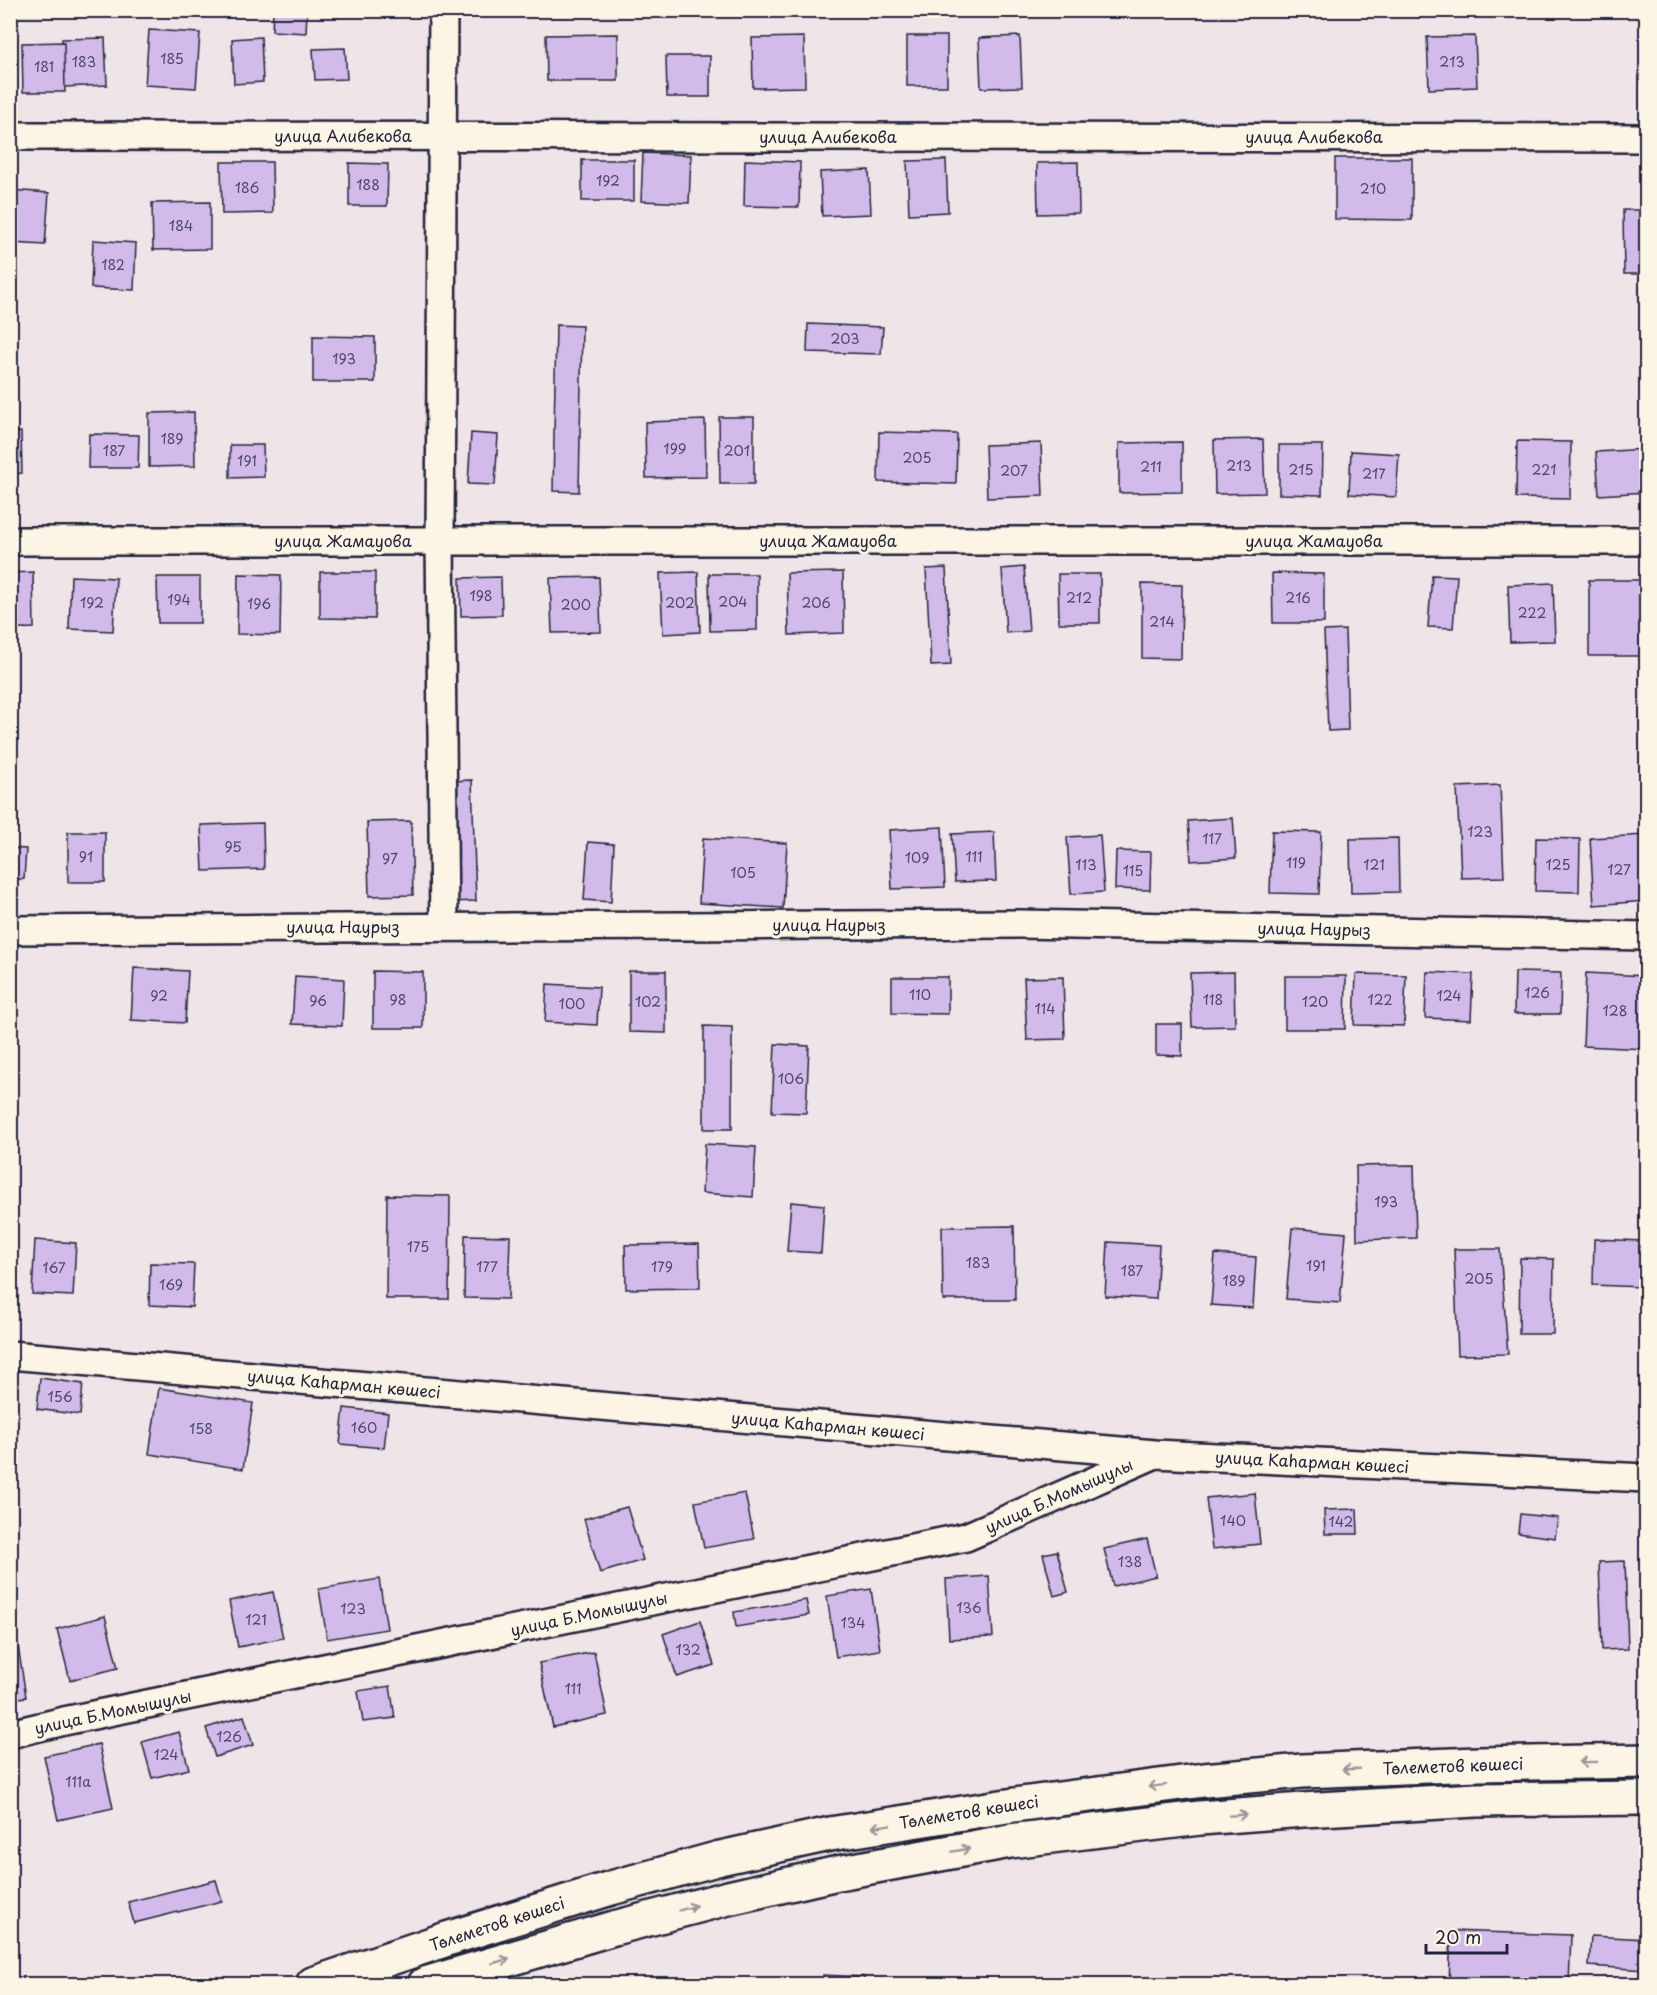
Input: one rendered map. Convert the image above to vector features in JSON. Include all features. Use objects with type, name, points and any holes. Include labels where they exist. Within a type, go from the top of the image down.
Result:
[{"type":"main road","name":"Төлеметов көшесі","points":[[313,1984],[611,1888],[720,1858],[830,1834],[1007,1806],[1237,1777],[1478,1764],[1647,1761]]},
{"type":"main road","points":[[425,1984],[728,1898],[838,1873],[1010,1841],[1200,1818],[1304,1810],[1476,1800],[1647,1798]]},
{"type":"street","points":[[443,10],[440,541],[444,926]]},
{"type":"street","name":"улица Алибекова","points":[[10,136],[1647,138]]},
{"type":"street","name":"улица Жамауова","points":[[10,541],[1647,541]]},
{"type":"street","name":"улица Наурыз","points":[[10,930],[1020,924],[1647,936]]},
{"type":"street","name":"улица Каһарман көшесі","points":[[10,1355],[1155,1454],[1647,1478]]},
{"type":"street","name":"улица Б.Момышулы","points":[[10,1734],[64,1721],[966,1537],[1155,1454]]},
{"type":"building","points":[[273,10],[307,10],[306,33],[272,31]]},
{"type":"building","points":[[149,30],[200,33],[196,88],[145,85]]},
{"type":"building","points":[[618,34],[618,81],[547,81],[546,35]]},
{"type":"building","points":[[907,36],[947,36],[947,86],[907,86]]},
{"type":"building","points":[[1020,36],[1022,87],[981,88],[979,38]]},
{"type":"building","points":[[1475,36],[1477,87],[1429,89],[1427,37]]},
{"type":"building","points":[[261,37],[263,82],[234,84],[232,39]]},
{"type":"building","points":[[804,37],[805,87],[753,88],[752,38]]},
{"type":"building","points":[[105,38],[107,85],[64,87],[62,39]]},
{"type":"building","points":[[64,42],[65,92],[23,92],[22,43]]},
{"type":"building","points":[[345,48],[347,79],[315,80],[313,49]]},
{"type":"building","points":[[666,56],[710,56],[710,97],[667,97]]},
{"type":"building","points":[[643,153],[691,155],[689,203],[641,201]]},
{"type":"building","points":[[1335,158],[1412,158],[1412,220],[1335,219]]},
{"type":"building","points":[[582,160],[634,160],[634,201],[582,201]]},
{"type":"building","points":[[745,160],[800,162],[799,207],[744,206]]},
{"type":"building","points":[[946,160],[948,212],[909,214],[907,161]]},
{"type":"building","points":[[221,162],[272,162],[273,213],[222,214]]},
{"type":"building","points":[[1078,162],[1079,213],[1038,214],[1037,163]]},
{"type":"building","points":[[349,163],[388,164],[387,206],[349,206]]},
{"type":"building","points":[[869,170],[871,214],[822,216],[820,172]]},
{"type":"building","points":[[10,190],[49,193],[45,245],[10,243]]},
{"type":"building","points":[[210,202],[210,249],[153,250],[152,203]]},
{"type":"building","points":[[1623,210],[1646,210],[1646,274],[1624,274]]},
{"type":"building","points":[[93,240],[136,243],[134,290],[91,288]]},
{"type":"building","points":[[808,324],[883,327],[881,354],[807,352]]},
{"type":"building","points":[[556,325],[582,326],[579,492],[553,491]]},
{"type":"building","points":[[313,336],[375,337],[375,382],[313,382]]},
{"type":"building","points":[[194,412],[195,466],[149,467],[149,413]]},
{"type":"building","points":[[719,417],[754,417],[754,484],[720,484]]},
{"type":"building","points":[[705,420],[706,477],[646,478],[645,422]]},
{"type":"building","points":[[21,432],[22,473],[10,474],[10,433]]},
{"type":"building","points":[[879,432],[957,434],[956,484],[878,482]]},
{"type":"building","points":[[471,433],[498,435],[495,485],[468,484]]},
{"type":"building","points":[[89,434],[139,435],[138,468],[88,468]]},
{"type":"building","points":[[1263,439],[1265,493],[1215,494],[1214,440]]},
{"type":"building","points":[[1517,441],[1571,442],[1570,499],[1516,498]]},
{"type":"building","points":[[1182,442],[1182,492],[1119,493],[1119,443]]},
{"type":"building","points":[[1041,443],[1043,496],[987,498],[985,445]]},
{"type":"building","points":[[230,445],[263,445],[264,477],[230,478]]},
{"type":"building","points":[[1279,445],[1323,445],[1322,495],[1279,494]]},
{"type":"building","points":[[1646,449],[1646,492],[1599,495],[1596,452]]},
{"type":"building","points":[[1351,451],[1399,454],[1396,497],[1349,494]]},
{"type":"building","points":[[1024,567],[1029,631],[1006,633],[1002,569]]},
{"type":"building","points":[[946,568],[951,665],[931,666],[926,569]]},
{"type":"building","points":[[33,572],[34,628],[10,629],[10,573]]},
{"type":"building","points":[[320,572],[375,572],[375,619],[320,618]]},
{"type":"building","points":[[698,572],[700,632],[663,634],[660,573]]},
{"type":"building","points":[[843,572],[844,633],[789,635],[787,573]]},
{"type":"building","points":[[1272,573],[1324,574],[1324,623],[1273,623]]},
{"type":"building","points":[[238,574],[281,575],[280,635],[237,634]]},
{"type":"building","points":[[709,574],[757,574],[757,630],[710,631]]},
{"type":"building","points":[[1058,574],[1100,574],[1100,623],[1059,623]]},
{"type":"building","points":[[1432,575],[1457,576],[1453,628],[1428,627]]},
{"type":"building","points":[[71,576],[116,578],[113,631],[69,629]]},
{"type":"building","points":[[157,577],[200,577],[200,623],[158,623]]},
{"type":"building","points":[[501,577],[502,615],[461,616],[460,578]]},
{"type":"building","points":[[599,577],[601,632],[552,633],[550,578]]},
{"type":"building","points":[[1589,580],[1646,580],[1646,656],[1589,656]]},
{"type":"building","points":[[1553,583],[1555,641],[1510,642],[1508,585]]},
{"type":"building","points":[[1142,584],[1182,585],[1181,659],[1142,658]]},
{"type":"building","points":[[1345,630],[1348,730],[1328,731],[1324,631]]},
{"type":"building","points":[[472,780],[476,901],[451,902],[448,781]]},
{"type":"building","points":[[1500,785],[1504,877],[1461,878],[1457,787]]},
{"type":"building","points":[[1233,818],[1236,858],[1191,861],[1188,821]]},
{"type":"building","points":[[411,821],[413,895],[369,896],[367,822]]},
{"type":"building","points":[[263,823],[264,869],[203,871],[201,825]]},
{"type":"building","points":[[942,827],[945,887],[892,889],[889,830]]},
{"type":"building","points":[[1272,831],[1321,832],[1319,894],[1270,893]]},
{"type":"building","points":[[68,832],[105,832],[105,882],[68,882]]},
{"type":"building","points":[[994,832],[996,881],[955,882],[952,834]]},
{"type":"building","points":[[1100,835],[1104,892],[1071,894],[1067,837]]},
{"type":"building","points":[[1646,835],[1646,901],[1594,905],[1590,838]]},
{"type":"building","points":[[703,838],[787,843],[783,908],[699,903]]},
{"type":"building","points":[[1398,838],[1399,892],[1351,893],[1350,839]]},
{"type":"building","points":[[1536,838],[1580,839],[1579,892],[1535,891]]},
{"type":"building","points":[[588,842],[614,844],[611,902],[584,900]]},
{"type":"building","points":[[10,848],[26,849],[24,879],[10,879]]},
{"type":"building","points":[[1116,851],[1151,852],[1150,890],[1115,889]]},
{"type":"building","points":[[134,968],[188,971],[185,1023],[131,1020]]},
{"type":"building","points":[[373,971],[423,972],[423,1028],[373,1028]]},
{"type":"building","points":[[629,971],[666,971],[666,1033],[629,1032]]},
{"type":"building","points":[[1234,972],[1235,1026],[1192,1027],[1190,973]]},
{"type":"building","points":[[1427,972],[1473,974],[1471,1020],[1425,1018]]},
{"type":"building","points":[[1515,972],[1561,973],[1560,1014],[1514,1014]]},
{"type":"building","points":[[1586,973],[1646,976],[1646,1049],[1583,1046]]},
{"type":"building","points":[[1356,974],[1406,975],[1404,1026],[1354,1025]]},
{"type":"building","points":[[295,976],[344,979],[342,1026],[292,1024]]},
{"type":"building","points":[[1285,976],[1346,976],[1345,1029],[1285,1029]]},
{"type":"building","points":[[892,977],[948,977],[948,1014],[892,1013]]},
{"type":"building","points":[[1063,977],[1065,1039],[1027,1040],[1024,978]]},
{"type":"building","points":[[547,984],[599,987],[597,1025],[545,1022]]},
{"type":"building","points":[[1156,1024],[1182,1024],[1182,1056],[1156,1055]]},
{"type":"building","points":[[704,1026],[732,1027],[732,1129],[704,1129]]},
{"type":"building","points":[[775,1044],[809,1046],[806,1113],[772,1112]]},
{"type":"building","points":[[705,1144],[756,1147],[753,1197],[702,1193]]},
{"type":"building","points":[[1414,1165],[1416,1238],[1357,1240],[1356,1166]]},
{"type":"building","points":[[387,1195],[450,1196],[449,1299],[386,1299]]},
{"type":"building","points":[[791,1202],[824,1205],[821,1253],[787,1251]]},
{"type":"building","points":[[1014,1226],[1015,1300],[943,1300],[942,1227]]},
{"type":"building","points":[[1292,1228],[1346,1233],[1340,1303],[1286,1299]]},
{"type":"building","points":[[465,1235],[510,1236],[508,1299],[464,1298]]},
{"type":"building","points":[[1594,1239],[1643,1241],[1642,1287],[1593,1285]]},
{"type":"building","points":[[35,1240],[76,1243],[73,1296],[32,1294]]},
{"type":"building","points":[[1108,1242],[1159,1245],[1156,1299],[1105,1296]]},
{"type":"building","points":[[699,1244],[700,1288],[626,1289],[625,1245]]},
{"type":"building","points":[[1454,1249],[1500,1249],[1508,1354],[1458,1355]]},
{"type":"building","points":[[1215,1254],[1256,1257],[1253,1308],[1211,1305]]},
{"type":"building","points":[[1520,1258],[1554,1259],[1553,1334],[1519,1334]]},
{"type":"building","points":[[150,1263],[194,1264],[192,1307],[149,1305]]},
{"type":"building","points":[[40,1378],[83,1384],[80,1415],[37,1409]]},
{"type":"building","points":[[159,1388],[253,1403],[243,1469],[149,1454]]},
{"type":"building","points":[[344,1408],[388,1413],[384,1448],[340,1444]]},
{"type":"building","points":[[745,1493],[754,1539],[704,1548],[695,1502]]},
{"type":"building","points":[[1255,1493],[1260,1544],[1212,1549],[1206,1498]]},
{"type":"building","points":[[627,1507],[643,1560],[600,1573],[584,1519]]},
{"type":"building","points":[[1357,1509],[1358,1534],[1325,1534],[1324,1510]]},
{"type":"building","points":[[1520,1514],[1558,1518],[1555,1538],[1518,1533]]},
{"type":"building","points":[[1147,1539],[1156,1576],[1113,1586],[1104,1549]]},
{"type":"building","points":[[1057,1551],[1068,1592],[1054,1596],[1043,1554]]},
{"type":"building","points":[[1625,1561],[1628,1649],[1602,1650],[1599,1562]]},
{"type":"building","points":[[989,1576],[993,1637],[949,1639],[946,1579]]},
{"type":"building","points":[[379,1579],[387,1629],[327,1639],[319,1589]]},
{"type":"building","points":[[871,1589],[880,1650],[836,1657],[827,1596]]},
{"type":"building","points":[[273,1592],[283,1638],[238,1647],[229,1601]]},
{"type":"building","points":[[806,1600],[809,1615],[736,1627],[734,1612]]},
{"type":"building","points":[[105,1616],[118,1668],[70,1680],[57,1629]]},
{"type":"building","points":[[700,1621],[714,1665],[677,1677],[663,1634]]},
{"type":"building","points":[[17,1639],[26,1697],[10,1699],[10,1640]]},
{"type":"building","points":[[594,1652],[607,1715],[553,1727],[539,1663]]},
{"type":"building","points":[[390,1686],[395,1718],[363,1722],[358,1691]]},
{"type":"building","points":[[244,1716],[253,1745],[215,1757],[206,1728]]},
{"type":"building","points":[[179,1732],[189,1769],[152,1778],[142,1742]]},
{"type":"building","points":[[99,1744],[113,1808],[58,1820],[44,1756]]},
{"type":"building","points":[[216,1880],[222,1901],[134,1923],[128,1902]]},
{"type":"building","points":[[1451,1931],[1571,1935],[1569,1984],[1449,1984]]},
{"type":"building","points":[[1591,1936],[1646,1939],[1646,1970],[1589,1966]]},
{"type":"building","points":[[823,1975],[864,1977],[864,1984],[823,1984]]}]
